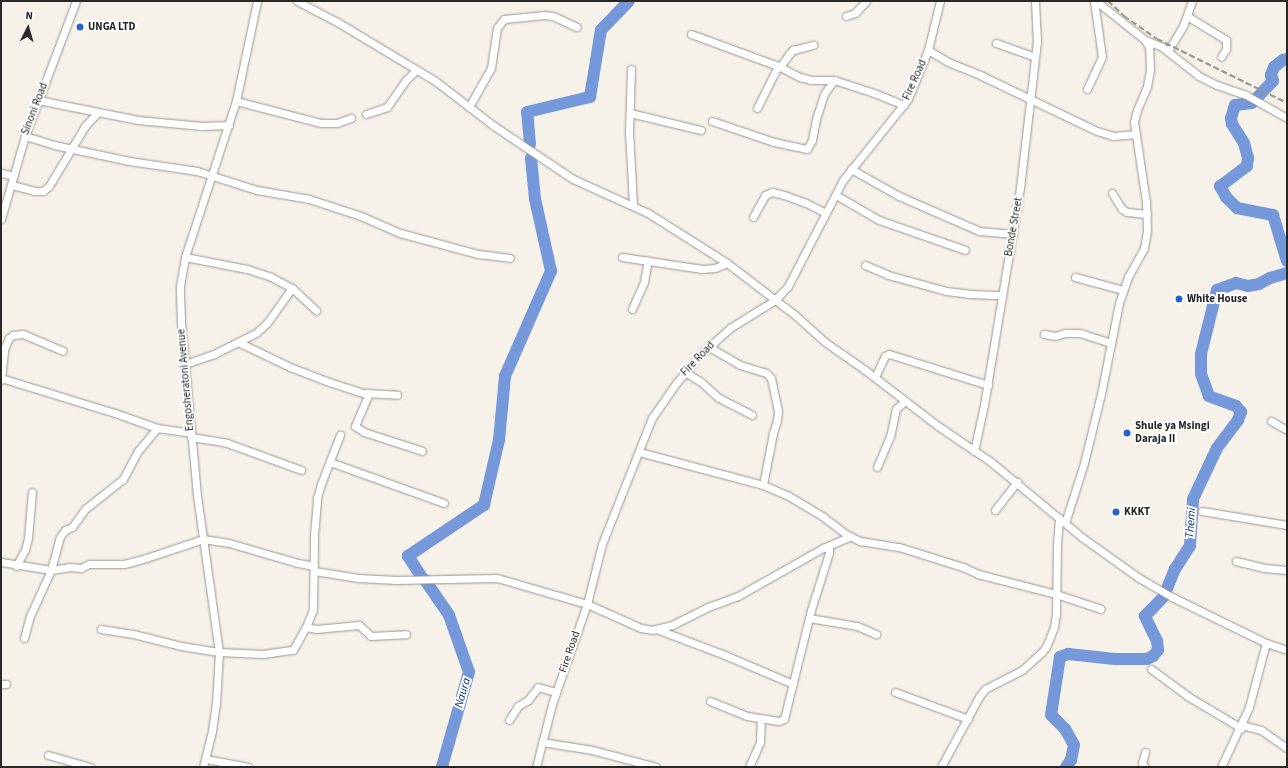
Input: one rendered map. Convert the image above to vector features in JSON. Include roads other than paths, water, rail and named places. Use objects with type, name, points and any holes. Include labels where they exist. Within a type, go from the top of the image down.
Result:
[{"type":"street","name":"Sinoni Road","points":[[1,219],[25,136],[76,1]]},
{"type":"street","name":"Engosheratoni Avenue","points":[[203,767],[206,759],[216,704],[219,652],[203,539],[191,435],[180,296],[186,257],[236,101],[257,1]]},
{"type":"street","points":[[297,1],[339,23],[448,90],[494,126],[573,179],[605,195],[634,205],[727,263],[795,315],[822,340],[875,377],[932,423],[1017,482],[1109,558],[1172,597],[1266,643],[1287,650]]},
{"type":"street","points":[[846,16],[855,12],[866,1]]},
{"type":"street","name":"Fire Road","points":[[536,767],[556,692],[587,604],[602,544],[652,418],[685,372],[709,347],[742,320],[775,300],[783,293],[793,278],[826,213],[851,169],[904,105],[928,50],[940,1]]},
{"type":"street","name":"Bonde Street","points":[[974,451],[988,385],[1013,234],[1031,101],[1037,33],[1035,1]]},
{"type":"street","points":[[1095,1],[1145,40],[1168,51],[1199,76],[1217,85],[1246,95],[1270,107],[1287,118]]},
{"type":"street","points":[[1087,89],[1102,57],[1095,1]]},
{"type":"street","points":[[1168,51],[1188,16],[1192,1]]},
{"type":"street","points":[[469,107],[491,68],[497,28],[504,19],[545,14],[553,16],[576,27]]},
{"type":"street","points":[[1188,16],[1226,40],[1226,49],[1221,57]]},
{"type":"street","points":[[691,34],[811,80],[834,80],[874,93],[904,105]]},
{"type":"street","points":[[941,767],[985,689],[1022,670],[1042,652],[1054,627],[1062,520],[1084,464],[1123,290],[1144,248],[1147,214],[1136,134],[1136,115],[1150,71],[1150,55],[1145,40]]},
{"type":"street","points":[[996,43],[1035,57]]},
{"type":"street","points":[[757,108],[779,67],[789,54],[793,50],[813,45]]},
{"type":"street","points":[[928,50],[1031,101],[1107,134],[1122,136],[1136,134]]},
{"type":"street","points":[[631,69],[629,147],[634,205]]},
{"type":"street","points":[[366,114],[386,107],[405,81],[416,70]]},
{"type":"street","points":[[712,121],[774,142],[807,149],[812,140],[824,94],[834,80]]},
{"type":"street","points":[[38,100],[97,113],[176,124],[214,126],[229,125]]},
{"type":"street","points":[[236,101],[321,123],[337,123],[351,118]]},
{"type":"street","points":[[12,185],[27,190],[43,191],[49,186],[73,149],[85,126],[97,113]]},
{"type":"street","points":[[630,113],[701,130]]},
{"type":"street","points":[[25,136],[73,149],[144,164],[187,169],[257,190],[290,195],[319,202],[361,216],[406,235],[478,254],[510,258]]},
{"type":"street","points":[[851,169],[899,196],[979,231],[1013,234]]},
{"type":"street","points":[[1,173],[14,176]]},
{"type":"street","points":[[752,217],[765,194],[772,192],[799,200],[826,213]]},
{"type":"street","points":[[1112,193],[1122,209],[1127,212],[1147,214]]},
{"type":"street","points":[[836,195],[879,220],[965,250]]},
{"type":"street","points":[[186,257],[259,272],[292,288],[316,310]]},
{"type":"street","points":[[622,257],[648,260],[702,270],[715,268],[727,263]]},
{"type":"street","points":[[632,309],[644,282],[648,260]]},
{"type":"street","points":[[865,266],[888,275],[946,291],[969,294],[1002,294]]},
{"type":"street","points":[[1075,277],[1123,290]]},
{"type":"street","points":[[185,364],[214,354],[256,333],[267,323],[292,288]]},
{"type":"street","points":[[1044,334],[1055,336],[1065,333],[1080,333],[1111,343]]},
{"type":"street","points":[[63,351],[23,334],[13,335],[9,338],[4,349],[1,379],[115,413],[157,428],[227,443],[301,470]]},
{"type":"street","points":[[238,342],[306,374],[360,392],[398,395]]},
{"type":"street","points":[[709,347],[740,365],[766,373],[771,378],[778,411],[778,420],[773,433],[763,485]]},
{"type":"street","points":[[875,377],[886,356],[889,354],[988,385]]},
{"type":"street","points":[[685,372],[701,382],[719,398],[752,415]]},
{"type":"street","points":[[369,393],[355,426],[370,434],[422,451]]},
{"type":"street","points":[[877,468],[890,437],[896,409],[905,401]]},
{"type":"street","points":[[1271,421],[1287,430]]},
{"type":"street","points":[[24,638],[30,616],[51,570],[60,537],[65,530],[72,528],[85,509],[123,479],[138,451],[157,428]]},
{"type":"street","points":[[101,629],[219,652],[263,654],[290,652],[293,650],[306,627],[313,610],[317,498],[320,484],[340,435]]},
{"type":"street","points":[[639,452],[701,469],[732,475],[763,485],[787,495],[860,541],[899,547],[963,567],[978,574],[1056,594],[1101,608]]},
{"type":"street","points":[[330,462],[444,503]]},
{"type":"street","points":[[995,510],[1017,482]]},
{"type":"street","points":[[16,566],[25,550],[28,538],[32,492]]},
{"type":"street","points":[[1202,511],[1287,525]]},
{"type":"street","points":[[656,629],[672,625],[708,607],[738,596],[829,546],[851,536]]},
{"type":"street","points":[[1,562],[16,566],[51,570],[69,567],[81,568],[89,564],[124,564],[203,539],[229,543],[314,568],[358,578],[396,580],[497,578],[587,604],[641,628],[656,629],[720,653],[793,684]]},
{"type":"street","points":[[710,701],[747,716],[779,721],[784,719],[809,618],[827,559],[829,546]]},
{"type":"street","points":[[1236,561],[1264,568],[1287,570]]},
{"type":"street","points":[[809,618],[857,626],[876,634]]},
{"type":"street","points":[[306,627],[316,629],[359,625],[371,636],[406,634]]},
{"type":"street","points":[[1221,767],[1249,707],[1266,643]]},
{"type":"street","points":[[1151,669],[1189,697],[1241,726],[1262,730],[1287,748]]},
{"type":"street","points":[[509,720],[518,706],[528,700],[538,687],[556,692]]},
{"type":"street","points":[[895,692],[968,719]]},
{"type":"street","points":[[749,767],[760,742],[761,719]]},
{"type":"street","points":[[542,742],[607,754],[656,767]]},
{"type":"street","points":[[1145,752],[1142,763],[1145,767]]},
{"type":"street","points":[[48,755],[90,767]]},
{"type":"street","points":[[206,759],[248,767]]},
{"type":"waterway","points":[[530,144],[527,112],[590,97],[601,30],[629,1]]},
{"type":"waterway","name":"Themi","points":[[1287,59],[1283,60],[1274,67],[1271,75],[1273,81],[1252,103],[1235,105],[1231,118],[1232,124],[1244,143],[1248,158],[1247,166],[1220,186],[1226,197],[1237,208],[1273,215],[1287,261]]},
{"type":"waterway","points":[[421,576],[408,556],[484,505],[499,440],[505,376],[551,271],[535,199],[531,158]]},
{"type":"waterway","name":"Themi","points":[[1066,767],[1071,760],[1074,745],[1065,729],[1051,715],[1060,657],[1068,654],[1115,659],[1147,659],[1153,656],[1158,650],[1157,641],[1145,616],[1164,596],[1175,569],[1190,546],[1193,499],[1217,448],[1238,420],[1241,412],[1236,406],[1209,396],[1201,374],[1201,354],[1217,290],[1236,283],[1248,286],[1259,284],[1270,278],[1287,273]]},
{"type":"waterway","name":"Naura","points":[[425,580],[449,615],[469,672],[442,767]]},
{"type":"railway","points":[[1108,1],[1124,16],[1157,39],[1287,103]]},
{"type":"place","name":"UNGA LTD","points":[[80,27]]},
{"type":"place","name":"White House","points":[[1179,299]]},
{"type":"place","name":"Shule ya Msingi Daraja II","points":[[1127,433]]},
{"type":"place","name":"KKKT","points":[[1116,512]]}]
